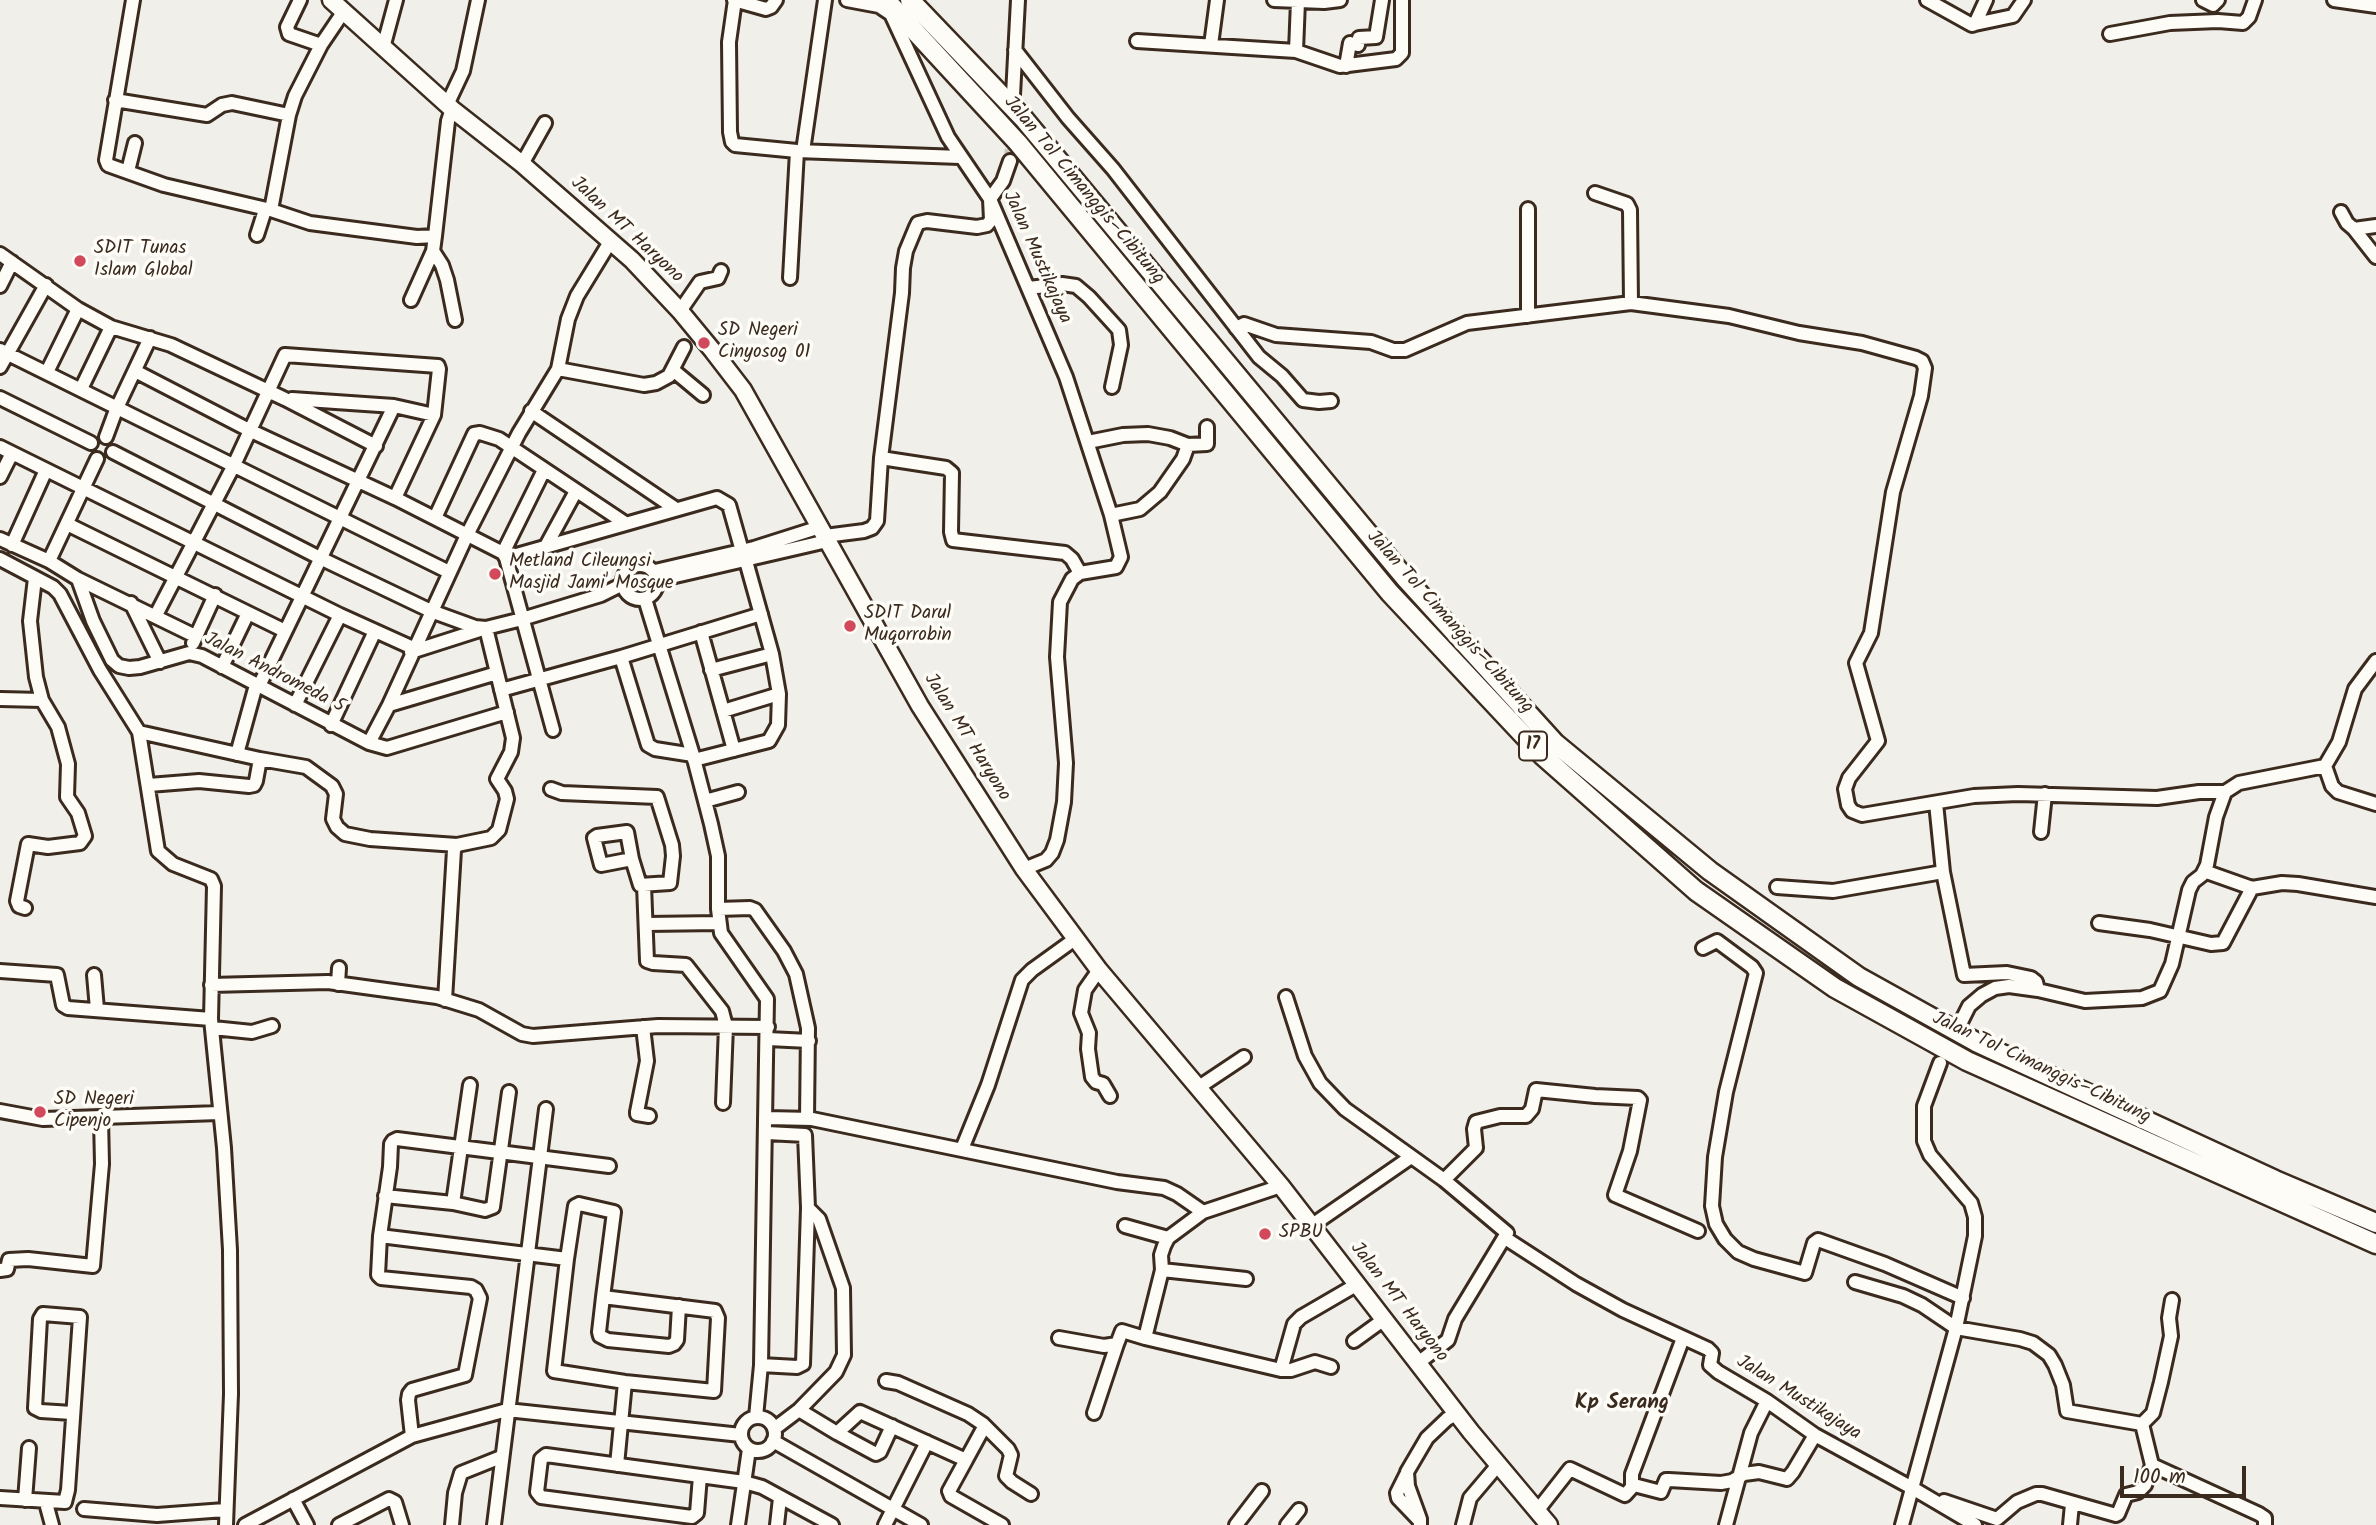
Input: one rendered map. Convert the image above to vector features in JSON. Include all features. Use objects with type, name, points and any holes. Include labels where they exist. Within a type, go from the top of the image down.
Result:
[{"type":"highway","name":"Jalan Tol Cimanggis–Cibitung","points":[[886,0],[1018,143],[1390,593],[1543,756],[1696,891],[1835,988],[1967,1061],[2376,1244]]},
{"type":"highway","name":"Jalan Tol Cimanggis–Cibitung","points":[[910,0],[1024,119],[1406,579],[1555,743],[1710,871],[1859,977],[1976,1042],[2275,1180],[2376,1223]]},
{"type":"main road","name":"Jalan MT Haryono","points":[[338,5],[450,107],[522,164],[632,260],[680,311],[743,390],[920,706],[1024,869],[1075,939],[1281,1186],[1383,1320],[1549,1525]]},
{"type":"street","points":[[133,0],[115,100],[106,160],[108,165],[164,185],[310,223],[417,237],[435,236]]},
{"type":"street","points":[[300,0],[287,27],[289,34],[321,45]]},
{"type":"street","points":[[383,48],[396,0]]},
{"type":"street","points":[[411,300],[433,251],[450,107],[463,71],[478,0]]},
{"type":"street","points":[[776,0],[772,7],[766,9],[735,0],[729,42],[732,142],[736,146],[960,157]]},
{"type":"street","points":[[790,278],[800,151],[825,0]]},
{"type":"street","name":"Jalan Mustikajaya","points":[[847,0],[879,6],[891,14],[948,138],[989,199],[1066,377],[1111,515],[1121,557],[1116,567],[1080,573]]},
{"type":"street","points":[[1013,95],[1018,0]]},
{"type":"street","points":[[1211,45],[1217,0]]},
{"type":"street","points":[[1274,0],[1339,0]]},
{"type":"street","points":[[1346,66],[1350,43],[1357,45],[1359,38],[1376,37],[1382,0]]},
{"type":"street","points":[[1137,41],[1296,51],[1332,65],[1396,60],[1402,56],[1401,0],[1408,0]]},
{"type":"street","points":[[1927,0],[1968,24],[2014,16],[2024,0]]},
{"type":"street","points":[[1975,24],[1986,0]]},
{"type":"street","points":[[2203,0],[2213,5],[2218,0]]},
{"type":"street","points":[[2110,34],[2170,23],[2243,23],[2249,17],[2255,0]]},
{"type":"street","points":[[2334,0],[2376,6]]},
{"type":"street","points":[[1296,51],[1298,1]]},
{"type":"street","points":[[257,235],[268,210],[295,96],[338,5]]},
{"type":"street","points":[[1015,50],[1259,357],[1282,376],[1303,400],[1331,401]]},
{"type":"street","points":[[115,100],[207,115],[222,105],[232,103],[289,114]]},
{"type":"street","points":[[522,164],[545,123]]},
{"type":"street","points":[[128,171],[135,143]]},
{"type":"street","points":[[656,575],[824,535],[872,528],[877,521],[881,458],[906,251],[918,223],[977,227],[987,225],[990,220],[989,199],[1003,181],[1010,161]]},
{"type":"street","points":[[1595,193],[1627,204],[1630,210],[1631,303]]},
{"type":"street","points":[[1528,209],[1528,316]]},
{"type":"street","points":[[2341,212],[2376,257]]},
{"type":"street","points":[[2354,229],[2376,226]]},
{"type":"street","points":[[369,743],[467,535],[512,447],[558,369],[568,319],[577,296],[601,252],[610,242]]},
{"type":"street","points":[[433,251],[447,280],[455,320]]},
{"type":"street","points":[[0,254],[78,309],[111,327],[171,345],[376,446]]},
{"type":"street","points":[[0,286],[12,262]]},
{"type":"street","points":[[680,311],[700,282],[718,278],[721,271]]},
{"type":"street","points":[[1029,288],[1062,284],[1076,286],[1119,330],[1121,345],[1112,387]]},
{"type":"street","points":[[0,367],[4,352],[46,285]]},
{"type":"street","points":[[1236,328],[1244,324],[1276,335],[1371,342],[1393,350],[1405,350],[1459,326],[1631,303],[1698,310],[1799,333],[1862,343],[1922,361],[1925,368],[1921,396],[1890,505],[1871,633],[1856,663],[1878,741],[1854,768],[1845,789],[1848,805],[1852,811],[1861,815],[1974,796],[2045,794],[2157,798],[2199,792],[2225,792],[2239,783],[2325,766],[2339,742],[2355,689],[2375,665]]},
{"type":"street","points":[[47,372],[78,309]]},
{"type":"street","points":[[81,389],[111,327]]},
{"type":"street","points":[[106,437],[150,338]]},
{"type":"street","points":[[558,369],[644,385],[665,379],[673,370],[684,347]]},
{"type":"street","points":[[4,352],[81,389],[116,410],[234,464],[449,572]]},
{"type":"street","points":[[156,615],[215,503],[286,355],[438,366],[434,415],[395,498]]},
{"type":"street","points":[[673,370],[702,395]]},
{"type":"street","points":[[135,371],[249,430],[395,498],[505,556],[717,498],[724,500],[754,553],[761,614],[779,694],[778,725],[769,741],[694,758],[655,749],[648,745],[621,657]]},
{"type":"street","points":[[0,398],[91,443]]},
{"type":"street","points":[[285,399],[394,406],[434,415]]},
{"type":"street","points":[[536,404],[676,509]]},
{"type":"street","points":[[237,754],[258,685],[394,406]]},
{"type":"street","points":[[1088,442],[1124,435],[1148,434],[1188,445],[1206,444],[1207,427]]},
{"type":"street","points":[[435,518],[474,434],[480,433],[499,439],[512,447],[625,523]]},
{"type":"street","points":[[97,437],[106,437],[113,443],[113,452],[107,459],[97,459],[90,453],[91,443],[97,437]]},
{"type":"street","points":[[1111,515],[1140,509],[1160,492],[1183,459],[1188,445]]},
{"type":"street","points":[[0,477],[6,450],[412,650],[601,595],[623,584]]},
{"type":"street","points":[[113,452],[320,558],[431,611],[466,625],[486,628]]},
{"type":"street","points":[[881,458],[946,468],[952,473],[953,540],[1065,553],[1080,573],[1067,585],[1060,602],[1057,657],[1066,763],[1064,802],[1057,840],[1046,860],[1024,869]]},
{"type":"street","points":[[49,561],[97,459]]},
{"type":"street","points":[[46,470],[6,542],[49,561],[78,579],[195,636]]},
{"type":"street","points":[[544,470],[505,556],[553,730]]},
{"type":"street","points":[[546,546],[576,491]]},
{"type":"street","points":[[67,524],[285,631]]},
{"type":"street","points":[[0,559],[53,587],[60,594],[100,670],[139,732],[158,851],[173,864],[211,879],[215,886],[212,1024],[224,1148],[230,1250],[226,1525]]},
{"type":"street","points":[[637,564],[647,565],[656,575],[655,592],[645,599],[628,595],[623,584],[628,568],[637,564]]},
{"type":"street","points":[[25,908],[19,906],[17,901],[28,844],[48,847],[80,843],[85,835],[78,813],[67,797],[68,764],[58,727],[42,700],[36,677],[30,621],[35,578]]},
{"type":"street","name":"Jalan Andromeda 5","points":[[78,579],[93,621],[112,660],[129,668],[189,653],[222,667],[369,743],[387,748],[507,712]]},
{"type":"street","points":[[189,653],[215,595]]},
{"type":"street","points":[[645,599],[694,758],[718,856],[718,909],[722,935],[766,996],[767,1124],[761,1365],[756,1417]]},
{"type":"street","points":[[131,603],[160,662]]},
{"type":"street","points":[[222,667],[248,613]]},
{"type":"street","points":[[501,690],[761,614]]},
{"type":"street","points":[[295,705],[340,615]]},
{"type":"street","points":[[139,732],[306,767],[332,786],[336,794],[333,819],[345,834],[370,839],[457,845],[491,838],[499,830],[507,799],[497,779],[513,745],[486,628]]},
{"type":"street","points":[[331,725],[375,631]]},
{"type":"street","points":[[701,632],[734,751]]},
{"type":"street","points":[[711,670],[772,654]]},
{"type":"street","points":[[389,705],[497,673]]},
{"type":"street","points":[[723,711],[779,694]]},
{"type":"street","points":[[0,699],[42,700]]},
{"type":"street","points":[[149,785],[199,781],[254,785],[260,759]]},
{"type":"street","points":[[2325,766],[2332,786],[2338,792],[2376,804]]},
{"type":"street","points":[[551,789],[562,793],[655,797],[660,800],[673,856],[670,883],[639,884],[632,859]]},
{"type":"street","points":[[705,801],[738,792]]},
{"type":"street","points":[[1962,1020],[1969,1006],[1995,988],[2009,986],[2038,990],[2085,1001],[2122,1001],[2153,996],[2160,991],[2166,980],[2189,890],[2204,871],[2216,817],[2225,792]]},
{"type":"street","points":[[2041,832],[2045,794]]},
{"type":"street","points":[[1936,803],[1943,872],[1964,975],[2007,974],[2031,978],[2036,982],[2038,990]]},
{"type":"street","points":[[445,1000],[453,861],[457,845]]},
{"type":"street","points":[[2204,871],[2252,888],[2282,883],[2298,884],[2376,897]]},
{"type":"street","points":[[1777,887],[1833,891],[1943,872]]},
{"type":"street","points":[[644,885],[647,961],[686,964],[722,1011],[726,1026],[723,1102]]},
{"type":"street","points":[[2099,922],[2211,944],[2223,943],[2252,888]]},
{"type":"street","points":[[718,909],[755,910],[796,974],[809,1041],[813,1120]]},
{"type":"street","points":[[647,923],[719,923]]},
{"type":"street","points":[[962,1149],[988,1085],[1022,980],[1075,939]]},
{"type":"street","points":[[1703,948],[1717,941],[1752,967],[1756,973],[1728,1083],[1715,1157],[1712,1206],[1716,1224],[1725,1239],[1738,1252],[1805,1273],[1814,1243],[1818,1240],[1885,1264],[1963,1298]]},
{"type":"street","points":[[338,984],[339,968]]},
{"type":"street","points":[[1100,970],[1086,990],[1081,1013],[1089,1033],[1092,1077],[1103,1084],[1110,1096]]},
{"type":"street","points":[[0,971],[57,975],[63,1005],[68,1008],[144,1015],[252,1032],[272,1026]]},
{"type":"street","points":[[94,975],[97,1009]]},
{"type":"street","points":[[211,985],[274,982],[338,984],[445,1000],[479,1010],[522,1034],[533,1036],[643,1027],[726,1026],[809,1041]]},
{"type":"street","name":"Jalan Mustikajaya","points":[[1286,996],[1305,1056],[1320,1083],[1345,1109],[1444,1180],[1506,1236],[1576,1284],[1623,1310],[1708,1349],[1712,1353],[1712,1368],[1767,1401],[1815,1435],[1975,1525]]},
{"type":"street","points":[[643,1027],[646,1075],[636,1112],[649,1116]]},
{"type":"street","points":[[1199,1087],[1244,1057]]},
{"type":"street","points":[[1902,1525],[1956,1328],[1973,1249],[1975,1217],[1971,1203],[1930,1154],[1924,1141],[1924,1107],[1940,1063]]},
{"type":"street","points":[[453,1203],[470,1085]]},
{"type":"street","points":[[1444,1180],[1476,1148],[1476,1122],[1500,1116],[1527,1116],[1532,1109],[1536,1090],[1595,1097],[1638,1098],[1640,1100],[1630,1150],[1615,1193],[1698,1231]]},
{"type":"street","points":[[385,1196],[453,1203],[485,1210],[493,1207],[509,1092]]},
{"type":"street","points":[[494,1525],[546,1109]]},
{"type":"street","points":[[1,1114],[43,1119],[219,1113]]},
{"type":"street","points":[[0,1270],[7,1269],[9,1260],[28,1259],[93,1266],[102,1164],[101,1118]]},
{"type":"street","points":[[767,1124],[813,1120],[1164,1188],[1203,1212]]},
{"type":"street","points":[[761,1365],[797,1367],[803,1364],[808,1209],[805,1135],[767,1124]]},
{"type":"street","points":[[412,1436],[409,1394],[412,1390],[465,1375],[480,1298],[471,1287],[381,1278],[376,1271],[393,1140],[609,1166]]},
{"type":"street","points":[[1311,1226],[1411,1157]]},
{"type":"street","points":[[1145,1338],[1161,1270],[1161,1255],[1168,1238],[1203,1212],[1281,1186]]},
{"type":"street","points":[[603,1297],[711,1309],[717,1314],[714,1390],[625,1382],[554,1371],[576,1204],[614,1212],[598,1332],[600,1336],[608,1340],[669,1346],[677,1340],[679,1306]]},
{"type":"street","points":[[749,1449],[758,1451],[767,1448],[774,1435],[836,1372],[843,1357],[843,1288],[819,1219],[808,1209]]},
{"type":"street","points":[[1125,1226],[1168,1238]]},
{"type":"street","points":[[380,1236],[567,1259]]},
{"type":"street","points":[[1418,1363],[1447,1340],[1455,1319],[1506,1236]]},
{"type":"street","points":[[1161,1270],[1246,1279]]},
{"type":"street","points":[[1855,1282],[1922,1305],[1956,1328],[2020,1339],[2042,1349],[2049,1355],[2060,1374],[2067,1411],[2142,1424]]},
{"type":"street","points":[[1280,1370],[1294,1324],[1356,1284]]},
{"type":"street","points":[[2142,1424],[2153,1413],[2161,1382],[2171,1336],[2169,1318],[2172,1300]]},
{"type":"street","points":[[0,1498],[46,1503],[65,1502],[68,1490],[80,1317],[43,1314],[40,1319],[35,1408],[41,1411],[72,1413]]},
{"type":"street","points":[[1354,1340],[1383,1320]]},
{"type":"street","points":[[1094,1413],[1122,1331],[1280,1370],[1292,1370],[1315,1362],[1331,1367]]},
{"type":"street","points":[[1059,1338],[1104,1346],[1116,1344]]},
{"type":"street","points":[[1537,1511],[1570,1469],[1625,1495],[1632,1485],[1632,1474],[1683,1338]]},
{"type":"street","points":[[886,1381],[898,1383],[968,1414],[1001,1441],[1011,1455],[1006,1471],[1009,1479],[1031,1494]]},
{"type":"street","points":[[617,1465],[625,1382]]},
{"type":"street","points":[[1726,1525],[1751,1433],[1767,1401]]},
{"type":"street","points":[[245,1525],[412,1436],[507,1410],[741,1435]]},
{"type":"street","points":[[799,1410],[876,1454],[880,1452],[892,1426]]},
{"type":"street","points":[[837,1433],[860,1412],[966,1460]]},
{"type":"street","points":[[1420,1523],[1408,1486],[1408,1472],[1427,1438],[1457,1413]]},
{"type":"street","points":[[738,1525],[749,1449],[741,1435],[745,1423],[756,1417],[764,1418],[774,1435],[922,1525]]},
{"type":"street","points":[[1927,1496],[1997,1519],[2002,1517],[2010,1506],[2036,1494],[2118,1514],[2126,1495],[2138,1492],[2145,1485],[2152,1465],[2142,1424]]},
{"type":"street","points":[[984,1427],[949,1491],[951,1496],[1002,1525]]},
{"type":"street","points":[[1632,1485],[1657,1493],[1661,1492],[1666,1480],[1721,1483],[1759,1472],[1787,1479],[1815,1435]]},
{"type":"street","points":[[885,1525],[927,1442]]},
{"type":"street","points":[[24,1500],[29,1448]]},
{"type":"street","points":[[700,1476],[697,1513],[692,1517],[541,1497],[537,1492],[541,1458],[546,1455],[617,1465],[700,1476],[744,1482],[762,1487],[816,1521],[832,1525]]},
{"type":"street","points":[[452,1525],[455,1493],[461,1473],[501,1457]]},
{"type":"street","points":[[1463,1525],[1470,1498],[1499,1465]]},
{"type":"street","points":[[2152,1465],[2259,1514],[2265,1518],[2265,1525]]},
{"type":"street","points":[[1236,1525],[1262,1492]]},
{"type":"street","points":[[777,1525],[780,1498]]},
{"type":"street","points":[[293,1499],[307,1525]]},
{"type":"street","points":[[340,1525],[389,1499],[395,1502],[402,1525]]},
{"type":"street","points":[[46,1503],[52,1525]]},
{"type":"street","points":[[2070,1525],[2072,1504]]},
{"type":"street","points":[[84,1509],[116,1519],[157,1520],[225,1510]]},
{"type":"street","points":[[1287,1525],[1299,1510]]},
{"type":"tunnel","points":[[1010,161],[1013,102]]},
{"type":"place","name":"SDIT Tunas Islam Global","points":[[80,261]]},
{"type":"place","name":"SD Negeri Cinyosog 01","points":[[704,343]]},
{"type":"place","name":"Metland Cileungsi Masjid Jami' Mosque","points":[[495,574]]},
{"type":"place","name":"SDIT Darul Muqorrobin","points":[[850,626]]},
{"type":"place","name":"SD Negeri Cipenjo","points":[[40,1112]]},
{"type":"place","name":"SPBU","points":[[1265,1234]]},
{"type":"district","name":"Kp Serang","points":[[1622,1404]]}]
